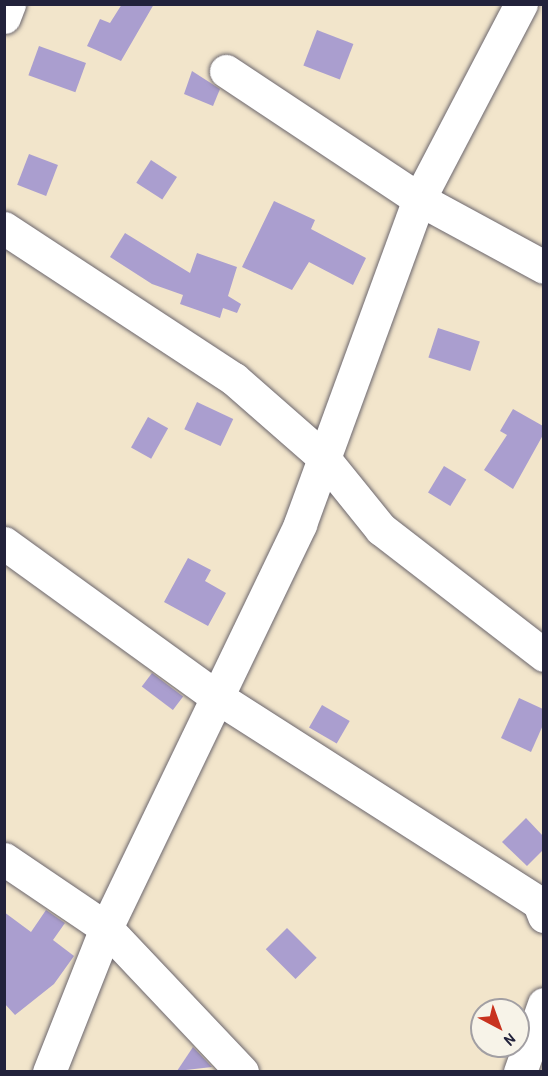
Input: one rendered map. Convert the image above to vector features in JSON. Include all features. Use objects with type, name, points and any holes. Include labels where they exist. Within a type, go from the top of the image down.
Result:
[{"type":"street","points":[[4,17],[9,4]]},
{"type":"street","points":[[49,1071],[106,928],[214,695],[300,524],[322,456],[419,199],[521,4]]},
{"type":"street","points":[[226,71],[419,199],[543,267]]},
{"type":"street","points":[[4,228],[234,379],[322,456],[381,529],[543,655]]},
{"type":"street","points":[[4,543],[214,695],[539,903],[543,916]]},
{"type":"street","points":[[4,859],[106,928],[242,1071]]},
{"type":"street","points":[[520,1071],[543,1004]]},
{"type":"building","points":[[122,4],[154,4],[121,61],[87,46],[100,19],[110,23]]},
{"type":"building","points":[[317,30],[353,44],[340,79],[303,65]]},
{"type":"building","points":[[39,46],[86,63],[75,92],[28,75]]},
{"type":"building","points":[[192,71],[220,89],[213,106],[184,94]]},
{"type":"building","points":[[29,154],[58,165],[46,196],[17,185]]},
{"type":"building","points":[[151,160],[177,177],[162,200],[136,183]]},
{"type":"building","points":[[274,201],[315,220],[311,229],[366,258],[353,285],[309,262],[292,290],[242,267]]},
{"type":"building","points":[[125,233],[190,273],[197,253],[237,267],[228,296],[241,304],[237,313],[223,308],[220,318],[180,304],[183,295],[152,284],[110,257]]},
{"type":"building","points":[[438,328],[480,342],[470,371],[428,357]]},
{"type":"building","points":[[197,402],[233,419],[221,446],[184,429]]},
{"type":"building","points":[[513,409],[543,426],[543,435],[513,489],[484,470],[507,435],[500,431]]},
{"type":"building","points":[[148,417],[168,428],[151,459],[131,448]]},
{"type":"building","points":[[444,466],[466,479],[450,506],[428,493]]},
{"type":"building","points":[[188,558],[211,570],[205,581],[226,593],[208,626],[164,602]]},
{"type":"building","points":[[152,673],[183,696],[173,710],[142,687]]},
{"type":"building","points":[[519,698],[543,709],[543,725],[531,752],[501,738]]},
{"type":"building","points":[[322,705],[350,721],[337,744],[309,728]]},
{"type":"building","points":[[526,818],[543,836],[543,850],[527,866],[502,842]]},
{"type":"building","points":[[46,910],[65,923],[53,940],[74,956],[54,984],[15,1015],[4,1003],[4,912],[31,932]]},
{"type":"building","points":[[287,928],[317,958],[295,979],[266,949]]},
{"type":"building","points":[[193,1047],[212,1067],[177,1071]]}]
